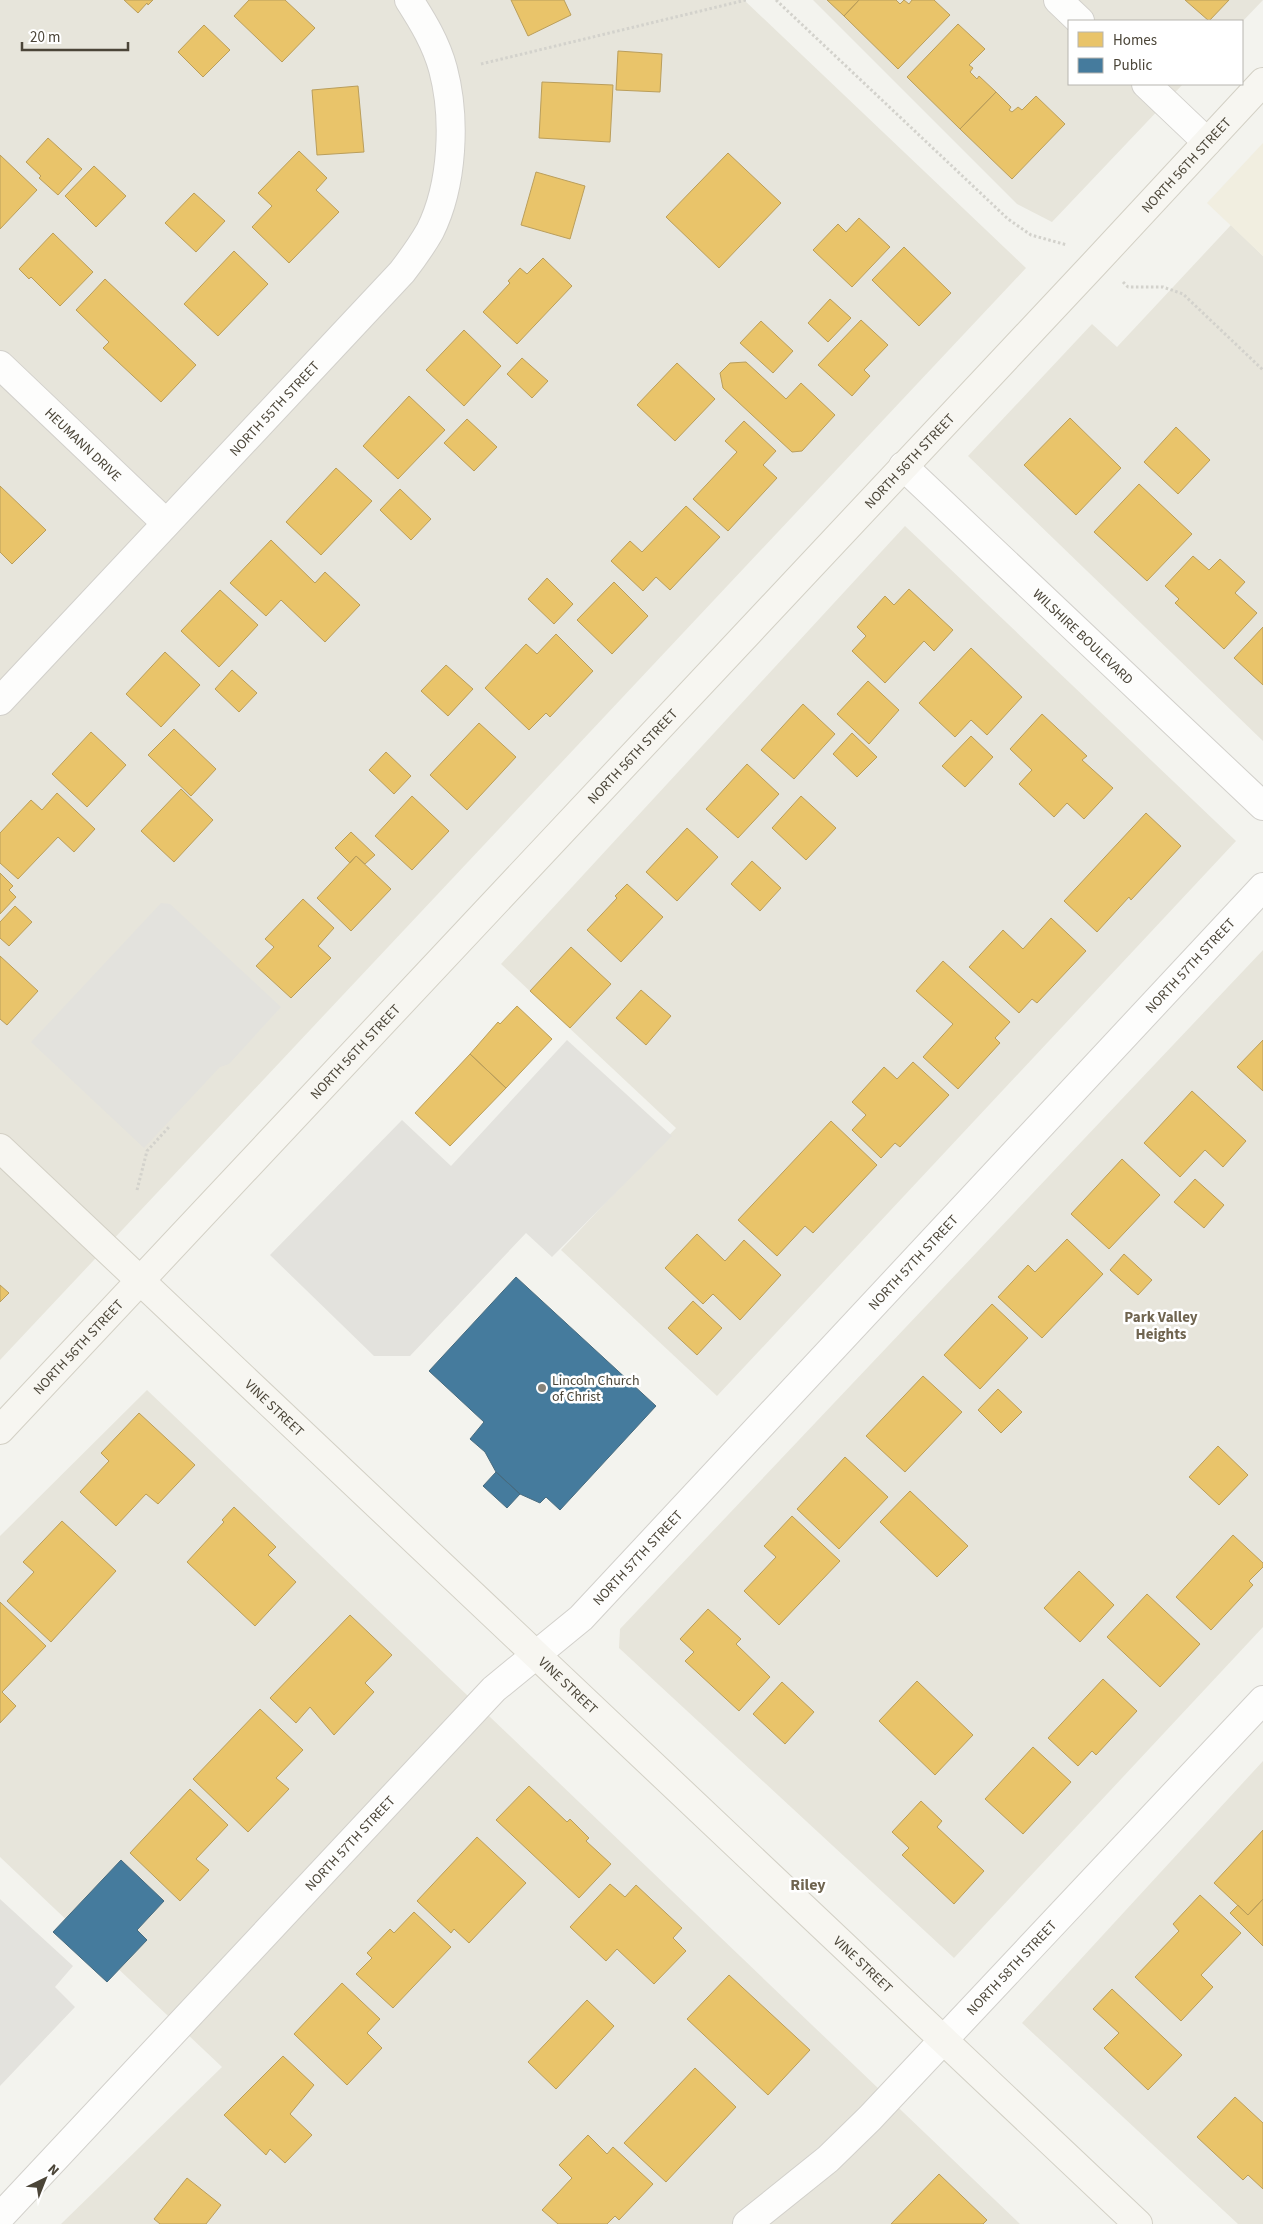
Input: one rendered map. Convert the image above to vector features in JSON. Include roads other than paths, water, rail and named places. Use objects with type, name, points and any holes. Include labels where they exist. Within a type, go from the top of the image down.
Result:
[{"type":"main road","name":"NORTH 56TH STREET","points":[[0,1430],[1263,82]]},
{"type":"main road","name":"VINE STREET","points":[[0,1148],[1138,2224]]},
{"type":"street","name":"NORTH 55TH STREET","points":[[0,701],[402,272],[430,230],[440,204],[449,161],[450,118],[443,69],[430,35],[409,0]]},
{"type":"street","points":[[1058,0],[1079,20]]},
{"type":"street","points":[[1147,85],[1207,142]]},
{"type":"street","name":"HEUMANN DRIVE","points":[[0,365],[166,523]]},
{"type":"street","name":"WILSHIRE BOULEVARD","points":[[903,466],[1263,806]]},
{"type":"street","name":"NORTH 57TH STREET","points":[[0,2217],[494,1689],[581,1618],[1263,887]]},
{"type":"street","name":"NORTH 58TH STREET","points":[[747,2224],[828,2159],[944,2040],[1263,1700]]},
{"type":"place","name":"Lincoln Church of Christ","points":[[542,1388]]},
{"type":"district","name":"Park Valley Heights","points":[[1161,1326]]},
{"type":"district","name":"Riley","points":[[808,1884]]}]
